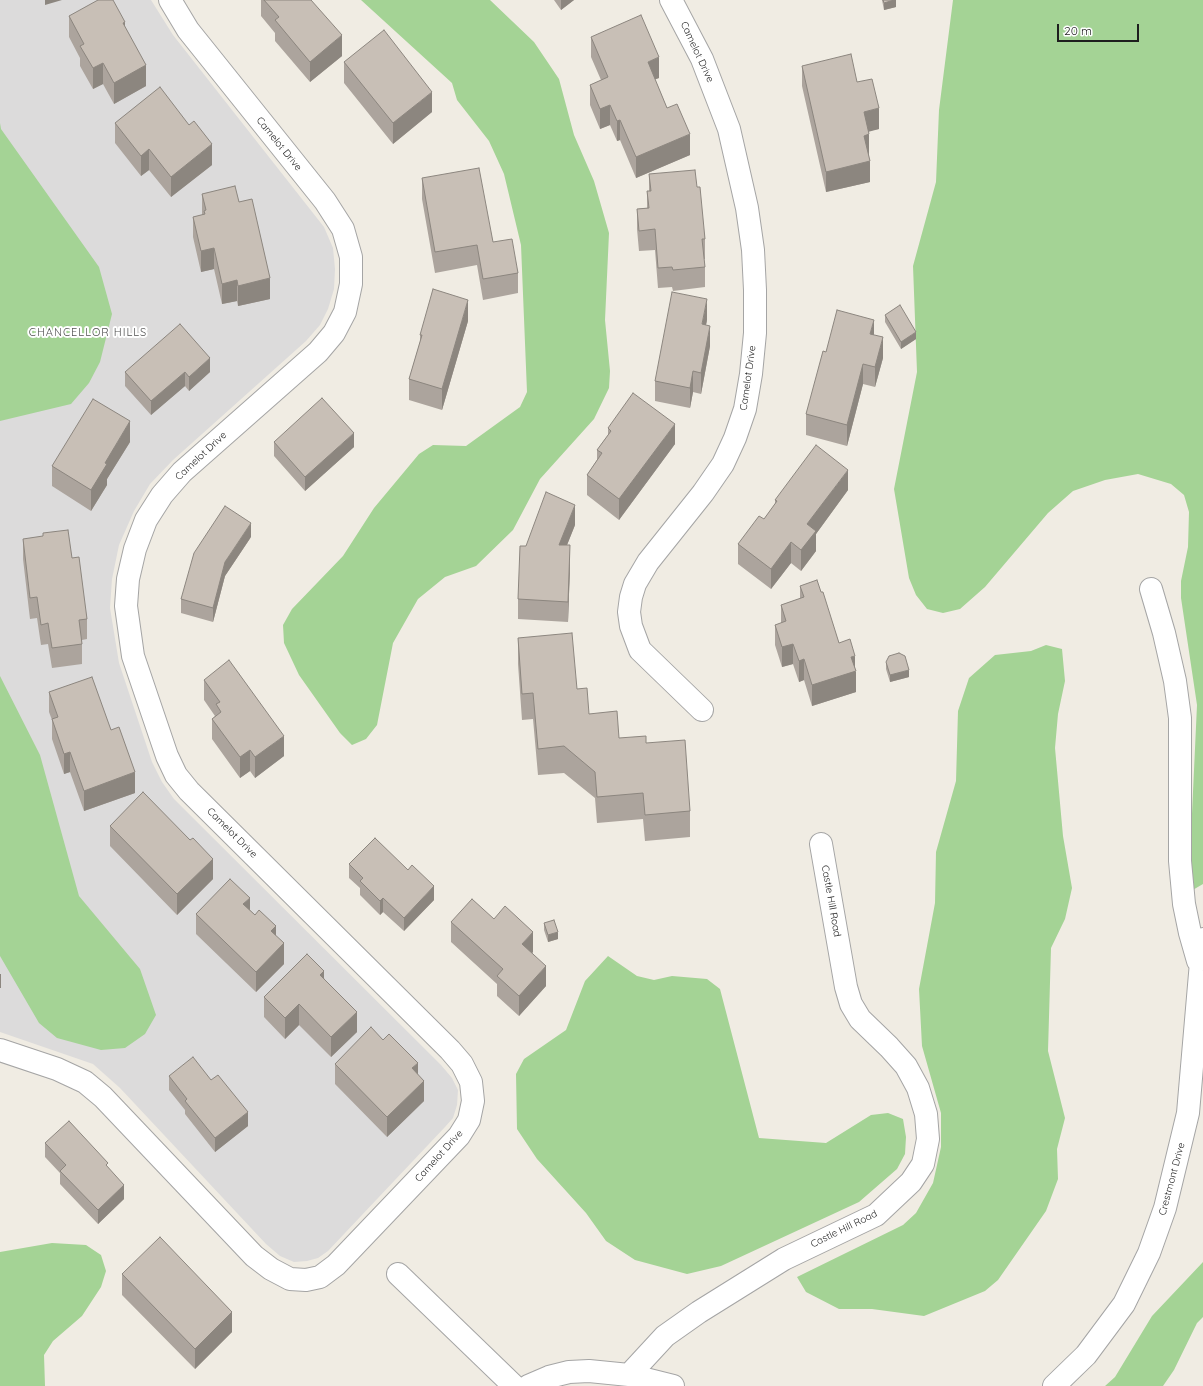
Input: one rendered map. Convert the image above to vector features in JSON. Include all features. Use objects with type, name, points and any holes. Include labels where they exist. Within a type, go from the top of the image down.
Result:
[{"type":"street","name":"Camelot Drive","points":[[0,1050],[57,1069],[86,1082],[104,1097],[254,1256],[271,1269],[290,1279],[306,1280],[320,1277],[336,1266],[459,1136],[469,1120],[473,1101],[471,1082],[462,1064],[450,1050],[189,791],[176,775],[167,756],[133,656],[126,606],[128,579],[135,549],[146,520],[162,495],[182,472],[322,348],[334,333],[345,312],[350,284],[351,257],[343,229],[332,212],[188,30],[170,0]]},
{"type":"street","name":"Camelot Drive","points":[[671,0],[702,59],[729,129],[747,208],[753,250],[755,290],[755,333],[751,374],[745,409],[735,438],[722,464],[703,493],[648,562],[635,584],[629,612],[631,626],[640,650],[702,710]]},
{"type":"street","points":[[1151,589],[1172,667],[1180,718],[1180,861],[1184,904],[1190,933],[1200,966]]},
{"type":"street","name":"Castle Hill Road","points":[[630,1375],[665,1336],[699,1312],[784,1259],[876,1215],[912,1182],[923,1164],[928,1139],[926,1114],[918,1088],[906,1066],[889,1046],[860,1019],[851,1004],[846,987],[821,844]]},
{"type":"street","name":"Crestmont Drive","points":[[1054,1386],[1086,1355],[1124,1304],[1149,1253],[1165,1208],[1188,1113],[1203,939]]},
{"type":"street","points":[[398,1274],[514,1386]]},
{"type":"street","points":[[528,1386],[549,1376],[569,1372],[607,1372],[630,1375],[673,1386]]},
{"type":"shaded area","points":[[0,0],[151,0],[173,35],[324,227],[333,248],[335,269],[334,289],[328,309],[320,325],[306,341],[173,460],[150,484],[134,511],[119,545],[112,579],[110,608],[119,663],[152,762],[162,782],[174,799],[441,1065],[452,1078],[458,1090],[457,1105],[453,1118],[328,1251],[318,1258],[307,1261],[294,1262],[280,1256],[266,1244],[120,1088],[93,1064],[0,1032]]},
{"type":"green space","points":[[361,0],[490,0],[534,42],[559,79],[574,135],[594,181],[609,233],[605,320],[610,371],[609,388],[594,419],[540,479],[513,530],[476,566],[445,577],[418,599],[393,643],[377,725],[366,739],[352,745],[340,733],[299,675],[284,643],[283,625],[292,609],[343,556],[374,508],[419,454],[433,445],[466,446],[520,407],[527,392],[521,245],[504,174],[489,141],[457,100],[452,83]]},
{"type":"green space","points":[[953,0],[1203,0],[1203,884],[1191,891],[1190,857],[1197,705],[1181,598],[1181,581],[1188,547],[1189,512],[1184,495],[1171,484],[1138,474],[1105,480],[1073,491],[1048,513],[985,587],[960,609],[943,613],[927,609],[916,595],[909,578],[894,489],[917,372],[913,266],[936,182],[939,110]]},
{"type":"green space","points":[[0,123],[1,129],[99,267],[112,314],[100,362],[89,383],[71,404],[0,421]]},
{"type":"green space","points":[[1046,645],[1062,649],[1065,681],[1058,714],[1055,748],[1063,836],[1072,888],[1065,919],[1051,948],[1048,1051],[1065,1118],[1057,1149],[1058,1179],[1046,1211],[998,1280],[985,1291],[924,1316],[872,1309],[839,1309],[806,1292],[797,1277],[903,1225],[916,1213],[933,1183],[941,1147],[941,1113],[922,1046],[919,989],[935,903],[936,852],[956,781],[958,711],[969,678],[995,655],[1031,651]]},
{"type":"green space","points":[[0,676],[40,755],[79,896],[140,969],[156,1015],[145,1034],[125,1048],[101,1050],[57,1038],[39,1023],[0,956]]},
{"type":"green space","points":[[608,956],[637,976],[654,980],[672,976],[707,979],[720,989],[759,1138],[826,1143],[871,1115],[888,1113],[903,1119],[906,1137],[905,1154],[897,1169],[859,1202],[721,1266],[687,1274],[635,1260],[606,1241],[586,1213],[537,1159],[517,1129],[516,1074],[524,1059],[566,1030],[585,981]]},
{"type":"green space","points":[[52,1243],[86,1245],[101,1255],[106,1271],[101,1287],[82,1316],[53,1341],[44,1355],[45,1386],[0,1386],[0,1252]]},
{"type":"green space","points":[[1203,1262],[1203,1317],[1197,1323],[1174,1370],[1163,1386],[1105,1386],[1115,1377],[1152,1316]]},
{"type":"building","points":[[98,0],[113,0],[125,22],[123,23],[146,65],[114,83],[103,63],[93,68],[80,46],[84,44],[69,16]]},
{"type":"building","points":[[264,0],[311,0],[342,35],[310,62],[275,20],[279,17]]},
{"type":"building","points":[[883,0],[894,0],[884,3]]},
{"type":"building","points":[[641,15],[659,57],[648,62],[667,108],[677,104],[690,134],[636,157],[620,120],[617,121],[610,105],[600,109],[590,85],[608,77],[591,37]]},
{"type":"building","points":[[384,30],[432,92],[393,123],[344,62]]},
{"type":"building","points":[[851,54],[857,82],[872,79],[879,108],[864,112],[869,134],[864,136],[870,161],[826,172],[802,66]]},
{"type":"building","points":[[160,87],[189,125],[194,121],[212,144],[171,177],[149,149],[141,156],[115,123]]},
{"type":"building","points":[[479,168],[493,242],[512,239],[518,273],[483,279],[477,245],[435,252],[422,178]]},
{"type":"building","points":[[695,170],[697,187],[700,187],[705,239],[702,239],[705,267],[673,270],[672,267],[658,268],[655,229],[639,231],[637,209],[649,208],[647,191],[651,191],[649,174]]},
{"type":"building","points":[[235,186],[239,202],[252,199],[270,278],[238,286],[237,280],[222,284],[214,248],[201,251],[193,217],[205,214],[204,211],[206,210],[202,194]]},
{"type":"building","points":[[433,289],[468,300],[442,389],[409,379],[422,335],[420,335]]},
{"type":"building","points":[[672,292],[707,299],[702,324],[710,326],[701,373],[693,371],[690,388],[655,381]]},
{"type":"building","points":[[900,305],[916,332],[901,342],[885,315]]},
{"type":"building","points":[[837,310],[874,320],[870,334],[883,337],[875,367],[863,364],[847,425],[806,414],[823,351],[826,352]]},
{"type":"building","points":[[180,324],[210,358],[189,377],[185,372],[151,401],[125,372]]},
{"type":"building","points":[[633,393],[675,424],[619,499],[587,475],[602,453],[597,450],[611,431],[608,428]]},
{"type":"building","points":[[322,398],[354,433],[305,477],[274,442]]},
{"type":"building","points":[[93,399],[130,421],[91,490],[52,466]]},
{"type":"building","points":[[816,445],[848,470],[807,524],[816,531],[801,550],[791,542],[771,569],[738,544],[759,516],[764,519],[777,501],[775,500]]},
{"type":"building","points":[[546,492],[575,505],[559,545],[570,545],[568,602],[518,599],[520,546],[526,546]]},
{"type":"building","points":[[225,506],[251,523],[225,562],[213,608],[181,599],[194,553]]},
{"type":"building","points":[[68,530],[72,558],[79,557],[87,619],[79,620],[82,644],[52,648],[48,623],[41,625],[37,597],[30,598],[23,539],[43,536],[43,533]]},
{"type":"building","points":[[817,580],[821,592],[823,592],[839,643],[850,639],[855,656],[851,657],[856,671],[812,685],[804,659],[799,661],[793,644],[782,647],[775,625],[786,621],[781,605],[804,597],[800,586]]},
{"type":"building","points":[[572,633],[577,689],[587,688],[589,714],[617,711],[619,738],[646,736],[646,743],[685,740],[690,811],[645,815],[643,793],[597,797],[595,772],[564,746],[538,749],[533,693],[522,694],[518,638]]},
{"type":"building","points":[[899,653],[905,656],[909,670],[890,675],[886,662],[889,656]]},
{"type":"building","points":[[229,660],[284,736],[255,757],[250,750],[240,757],[212,719],[221,712],[216,704],[220,702],[204,680]]},
{"type":"building","points":[[92,677],[111,730],[119,727],[135,772],[84,791],[70,752],[64,754],[52,719],[58,717],[49,692]]},
{"type":"building","points":[[143,792],[190,840],[193,838],[213,859],[177,894],[110,826]]},
{"type":"building","points":[[375,838],[408,870],[412,865],[434,886],[404,918],[383,898],[380,901],[360,881],[363,878],[349,864]]},
{"type":"building","points":[[230,879],[250,898],[243,904],[255,915],[259,910],[276,926],[271,931],[284,943],[256,972],[196,914]]},
{"type":"building","points":[[472,899],[494,919],[505,906],[533,932],[522,944],[546,966],[519,996],[497,976],[503,969],[451,922]]},
{"type":"building","points":[[554,920],[558,932],[548,935],[544,923]]},
{"type":"building","points":[[307,954],[324,971],[320,975],[357,1012],[331,1037],[299,1004],[285,1018],[264,997]]},
{"type":"building","points":[[371,1027],[383,1040],[389,1034],[418,1063],[412,1068],[424,1081],[387,1117],[335,1064]]},
{"type":"building","points":[[193,1057],[211,1080],[218,1075],[248,1112],[215,1138],[185,1101],[187,1099],[169,1076]]},
{"type":"building","points":[[69,1121],[108,1163],[106,1165],[124,1185],[98,1210],[60,1171],[66,1165],[45,1143]]},
{"type":"building","points":[[160,1237],[232,1312],[195,1349],[122,1274]]},
{"type":"district","name":"CHANCELLOR HILLS","points":[[88,333]]}]
